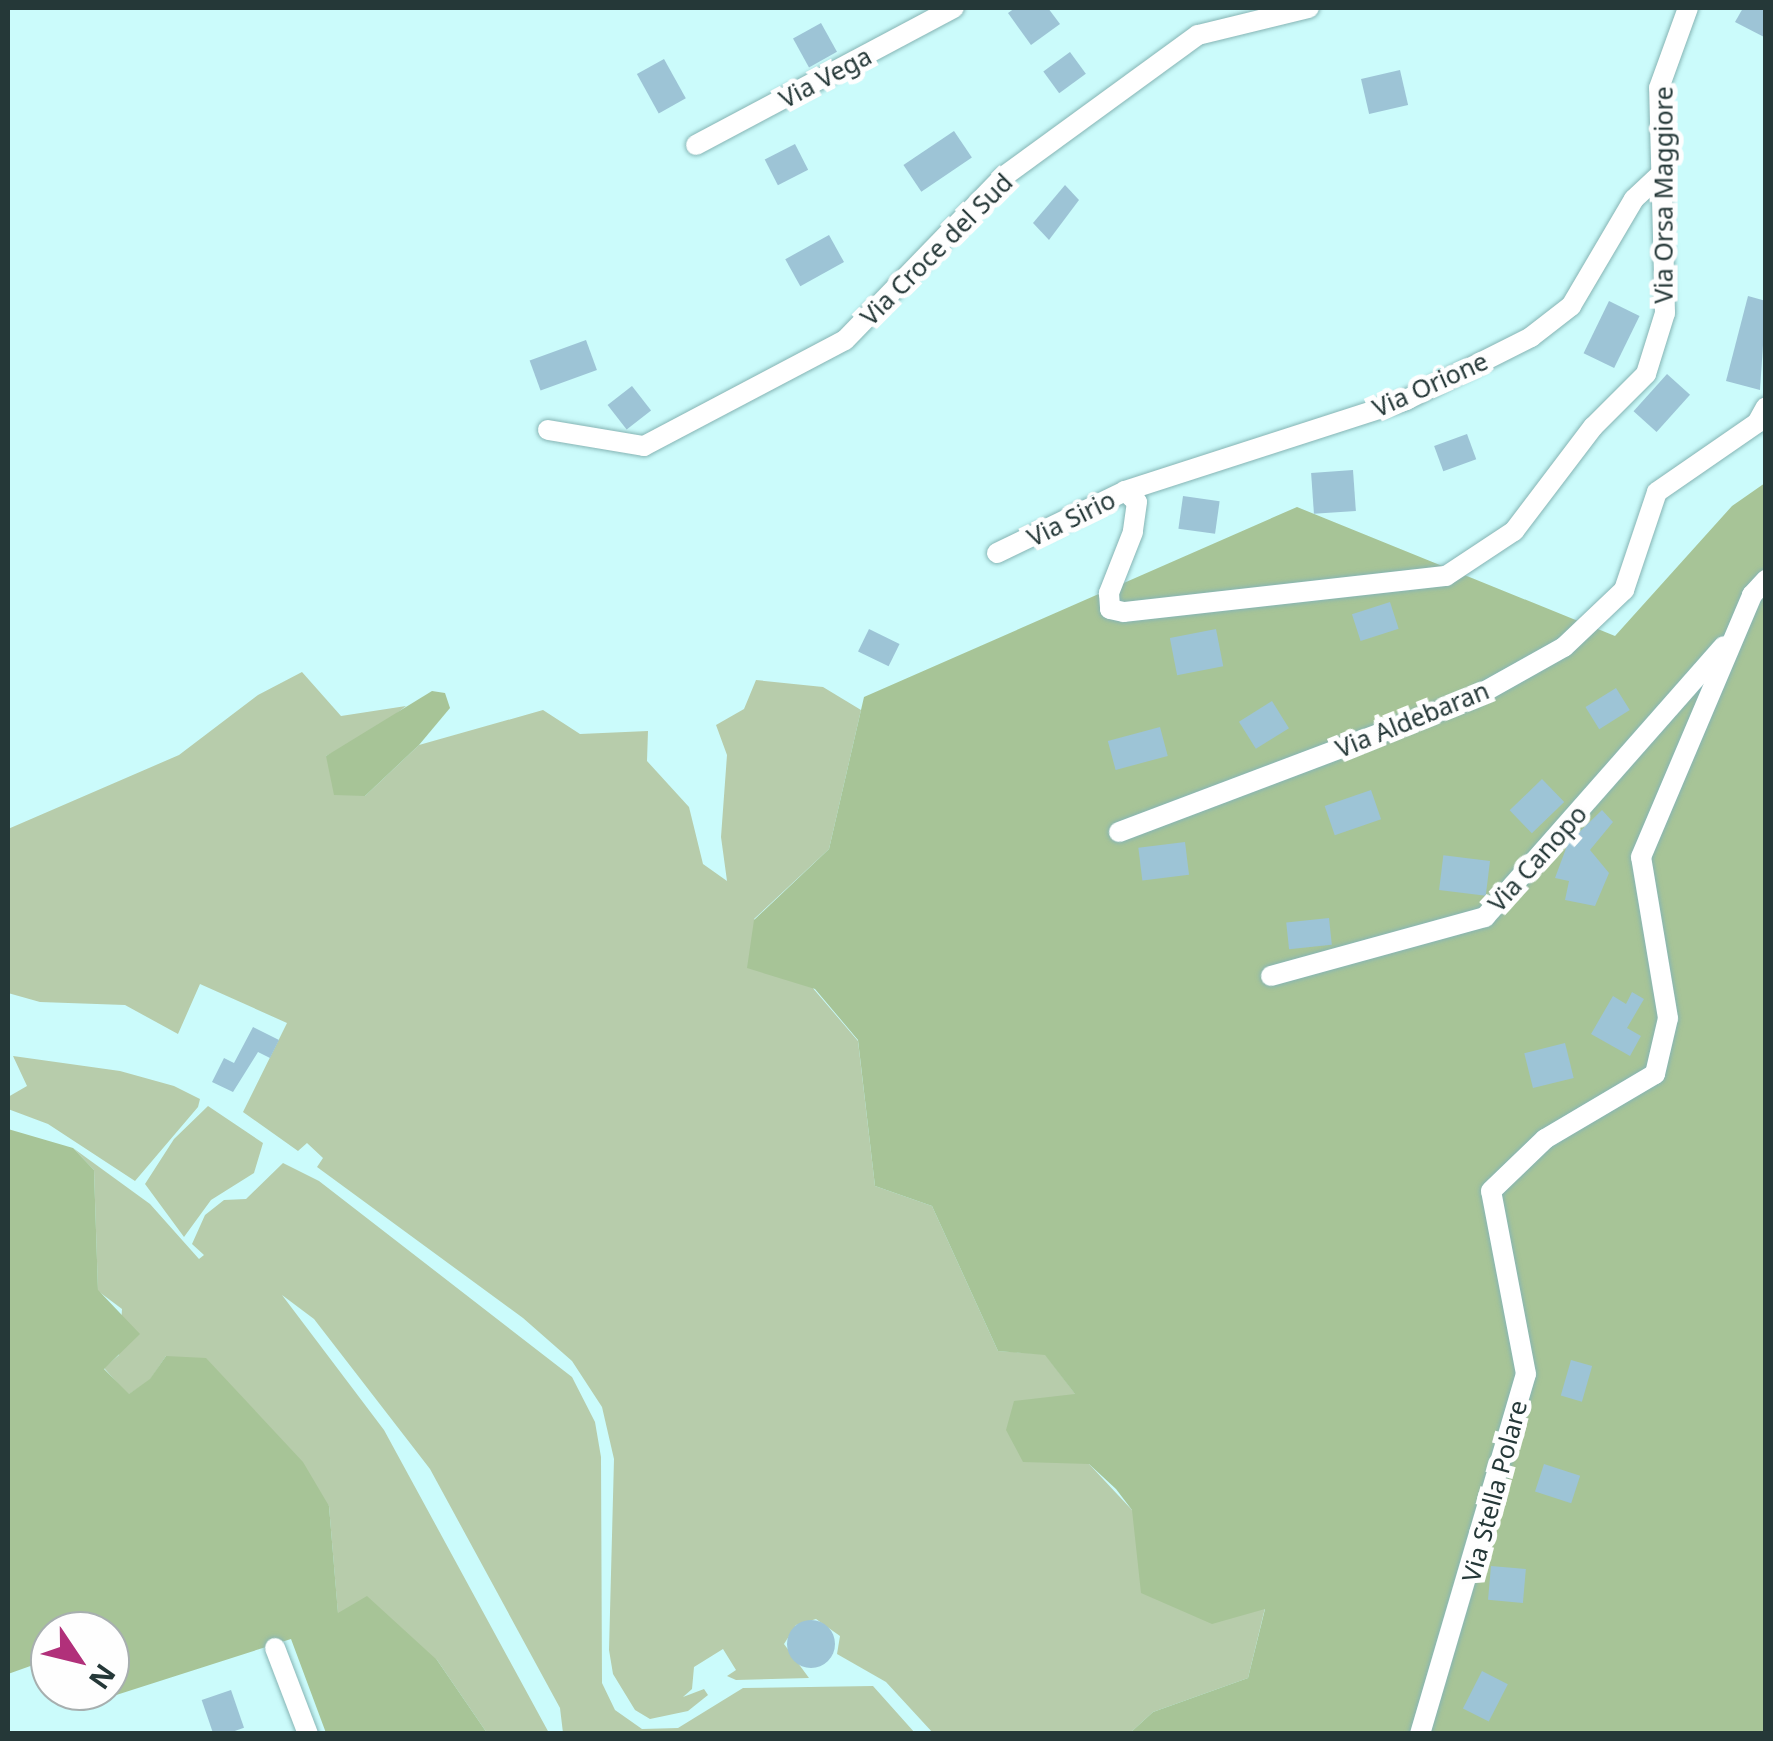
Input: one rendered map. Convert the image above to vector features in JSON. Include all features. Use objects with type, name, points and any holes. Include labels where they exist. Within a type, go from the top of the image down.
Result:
[{"type":"street","name":"Via Vega","points":[[696,144],[954,8]]},
{"type":"street","name":"Via Croce del Sud","points":[[548,430],[644,446],[845,340],[1003,177],[1198,35],[1309,8]]},
{"type":"street","name":"Via Orsa Maggiore","points":[[1124,612],[1446,576],[1514,531],[1592,427],[1646,374],[1665,313],[1659,88],[1688,8]]},
{"type":"street","name":"Via Orione","points":[[1125,491],[1406,400],[1531,337],[1571,306],[1634,198],[1662,173]]},
{"type":"street","name":"Via Aldebaran","points":[[1119,832],[1473,698],[1564,647],[1624,590],[1657,492],[1757,422],[1766,407]]},
{"type":"street","name":"Via Sirio","points":[[997,553],[1125,491],[1136,502],[1133,532],[1109,593],[1110,609],[1124,612]]},
{"type":"street","name":"Via Stella Polare","points":[[1420,1734],[1526,1374],[1491,1192],[1544,1139],[1654,1074],[1668,1018],[1642,858],[1736,633],[1766,580]]},
{"type":"street","name":"Via Canopo","points":[[1271,976],[1486,917],[1736,633]]},
{"type":"street","points":[[275,1648],[308,1734]]},
{"type":"green space","points":[[1765,483],[1765,1733],[1130,1733],[1153,1712],[1248,1678],[1265,1609],[1212,1624],[1141,1593],[1132,1510],[1116,1489],[1089,1464],[1023,1462],[1006,1430],[1014,1401],[1075,1394],[1045,1355],[998,1351],[932,1206],[875,1186],[858,1040],[815,989],[747,968],[754,920],[829,849],[864,697],[1297,507],[1615,636],[1732,506]]},
{"type":"green space","points":[[302,672],[341,716],[406,706],[369,735],[326,756],[365,796],[419,745],[543,710],[580,734],[648,731],[647,761],[689,807],[703,864],[727,881],[721,837],[727,755],[716,725],[744,709],[756,680],[823,687],[861,710],[829,849],[754,919],[858,1041],[875,1186],[932,1206],[998,1351],[1045,1354],[1076,1395],[1089,1464],[1132,1510],[1265,1608],[1248,1678],[1153,1712],[1130,1733],[933,1733],[886,1682],[837,1654],[840,1636],[816,1619],[796,1625],[784,1644],[809,1678],[736,1680],[727,1676],[736,1670],[723,1649],[694,1667],[692,1689],[683,1697],[704,1689],[708,1695],[688,1711],[650,1719],[635,1710],[613,1674],[609,1650],[614,1459],[602,1407],[572,1361],[523,1318],[317,1167],[323,1158],[307,1143],[298,1151],[243,1112],[287,1023],[200,984],[178,1034],[125,1005],[40,1002],[8,993],[8,829],[179,755],[258,695]]},
{"type":"green space","points":[[432,691],[445,693],[450,708],[419,745],[365,796],[334,795],[326,756]]},
{"type":"green space","points":[[13,1056],[120,1071],[174,1086],[200,1099],[198,1107],[135,1181],[48,1124],[8,1109],[8,1097],[27,1086]]},
{"type":"green space","points":[[208,1106],[263,1143],[254,1173],[211,1200],[184,1237],[145,1184],[174,1139]]},
{"type":"green space","points":[[8,1129],[73,1148],[94,1170],[98,1290],[140,1334],[104,1369],[129,1394],[150,1379],[166,1356],[206,1358],[303,1462],[329,1506],[338,1613],[367,1596],[437,1660],[487,1733],[326,1733],[291,1639],[130,1691],[130,1611],[30,1611],[30,1666],[8,1674]]},
{"type":"green space","points":[[73,1148],[150,1204],[199,1259],[204,1255],[192,1244],[205,1215],[224,1200],[246,1199],[283,1163],[319,1181],[572,1377],[595,1422],[601,1457],[602,1683],[615,1710],[642,1729],[678,1728],[743,1688],[873,1686],[915,1733],[563,1733],[560,1708],[430,1469],[314,1319],[282,1295],[384,1430],[549,1733],[487,1733],[437,1660],[338,1614],[329,1506],[166,1356],[150,1380],[128,1395],[104,1368],[119,1355],[122,1309],[98,1291],[94,1170]]},
{"type":"building","points":[[1015,8],[1048,8],[1060,24],[1031,45],[1008,13]]},
{"type":"building","points":[[1743,8],[1766,8],[1766,38],[1735,22]]},
{"type":"building","points":[[821,23],[837,52],[809,67],[793,39]]},
{"type":"building","points":[[1070,52],[1086,74],[1059,93],[1043,71]]},
{"type":"building","points":[[664,59],[686,98],[659,113],[637,74]]},
{"type":"building","points":[[1400,70],[1408,105],[1369,114],[1361,79]]},
{"type":"building","points":[[954,131],[972,158],[921,192],[903,165]]},
{"type":"building","points":[[795,144],[808,170],[778,185],[765,159]]},
{"type":"building","points":[[1065,185],[1079,200],[1049,240],[1033,223]]},
{"type":"building","points":[[829,235],[844,262],[800,286],[785,259]]},
{"type":"building","points":[[1748,296],[1766,301],[1760,390],[1726,381]]},
{"type":"building","points":[[1609,301],[1640,316],[1614,368],[1584,353]]},
{"type":"building","points":[[586,340],[597,370],[541,391],[530,361]]},
{"type":"building","points":[[1667,374],[1690,395],[1657,432],[1634,411]]},
{"type":"building","points":[[632,386],[651,410],[627,430],[608,405]]},
{"type":"building","points":[[1467,434],[1476,459],[1443,471],[1434,446]]},
{"type":"building","points":[[1353,470],[1356,511],[1314,514],[1311,473]]},
{"type":"building","points":[[1183,496],[1220,501],[1215,534],[1178,529]]},
{"type":"building","points":[[1390,602],[1399,629],[1361,641],[1352,614]]},
{"type":"building","points":[[869,629],[900,644],[889,666],[858,651]]},
{"type":"building","points":[[1216,629],[1223,666],[1177,675],[1170,638]]},
{"type":"building","points":[[1616,688],[1630,710],[1599,729],[1585,707]]},
{"type":"building","points":[[1272,701],[1289,728],[1256,749],[1239,722]]},
{"type":"building","points":[[1160,727],[1168,756],[1116,770],[1108,741]]},
{"type":"building","points":[[1542,779],[1564,802],[1532,833],[1510,810]]},
{"type":"building","points":[[1371,790],[1381,819],[1335,835],[1325,806]]},
{"type":"building","points":[[1602,810],[1613,822],[1590,850],[1609,873],[1595,906],[1565,900],[1569,881],[1555,878],[1568,843]]},
{"type":"building","points":[[1185,842],[1189,875],[1142,880],[1138,848]]},
{"type":"building","points":[[1443,855],[1490,861],[1486,896],[1439,890]]},
{"type":"building","points":[[1329,918],[1332,945],[1289,949],[1286,922]]},
{"type":"building","points":[[1632,992],[1644,999],[1627,1028],[1641,1036],[1630,1056],[1591,1034],[1613,996],[1626,1004]]},
{"type":"building","points":[[253,1027],[279,1040],[270,1058],[258,1052],[233,1092],[212,1082],[224,1058],[234,1063]]},
{"type":"building","points":[[1565,1043],[1574,1078],[1533,1088],[1524,1053]]},
{"type":"building","points":[[1571,1360],[1592,1366],[1582,1402],[1561,1396]]},
{"type":"building","points":[[1544,1464],[1580,1476],[1571,1503],[1535,1492]]},
{"type":"building","points":[[1491,1566],[1526,1569],[1523,1603],[1488,1600]]},
{"type":"building","points":[[811,1620],[828,1627],[835,1644],[828,1661],[811,1668],[794,1661],[787,1644],[794,1627]]},
{"type":"building","points":[[1482,1671],[1508,1684],[1489,1722],[1463,1708]]},
{"type":"building","points":[[231,1690],[244,1728],[213,1734],[202,1700]]}]
